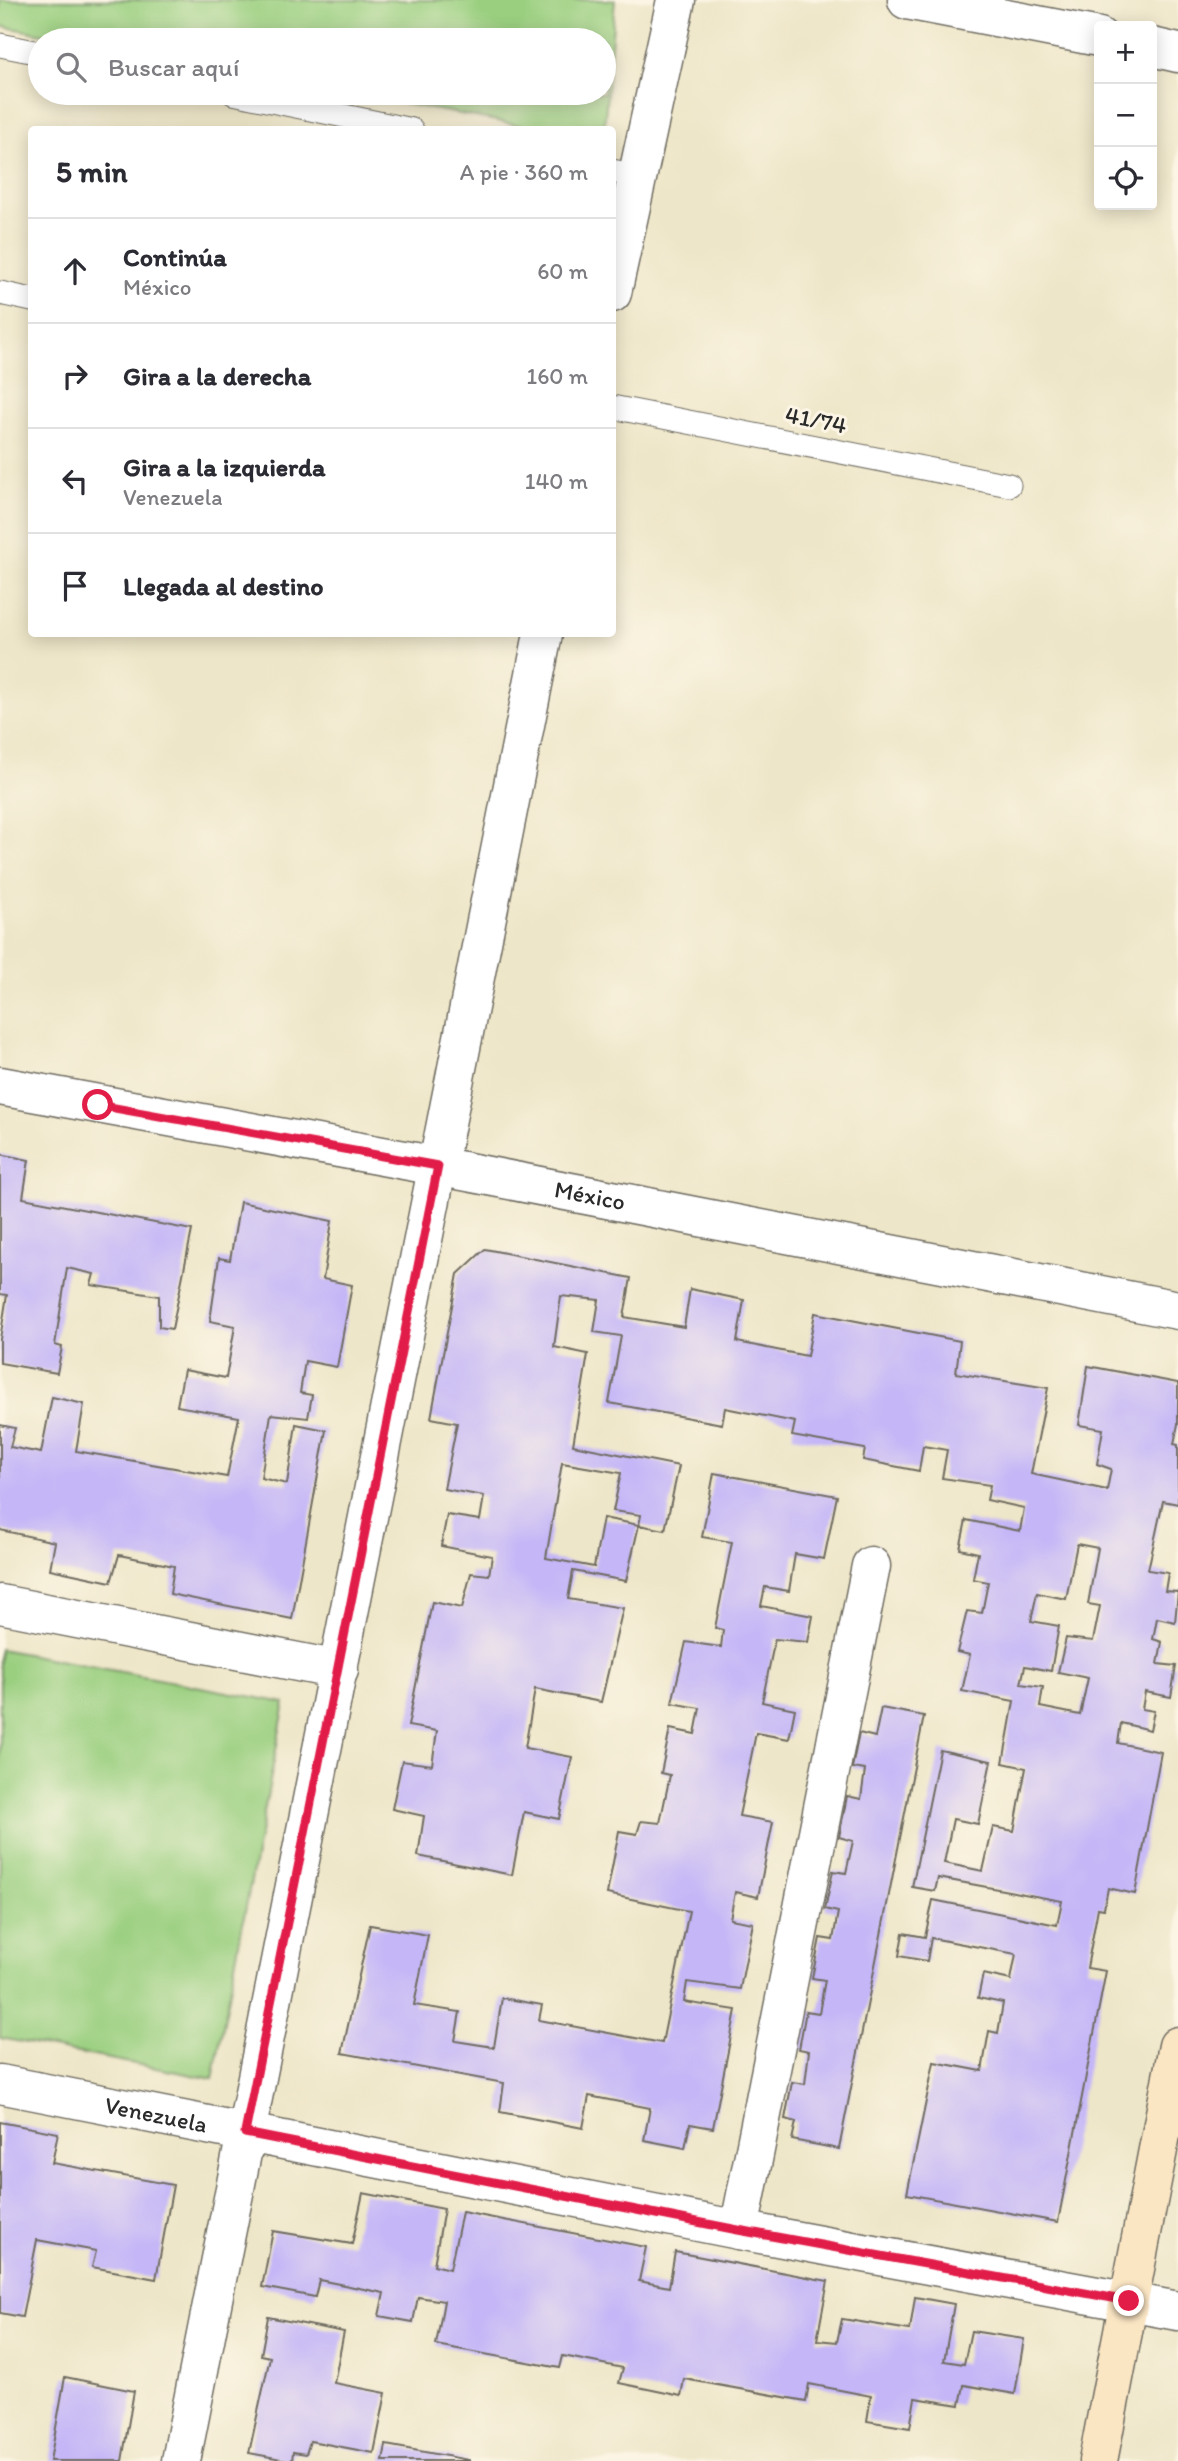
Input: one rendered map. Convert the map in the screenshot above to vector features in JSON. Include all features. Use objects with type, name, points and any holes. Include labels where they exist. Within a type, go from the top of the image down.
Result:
[{"type":"main road","points":[[1098,2461],[1178,2046]]},
{"type":"street","points":[[616,256],[625,174],[676,0]]},
{"type":"street","points":[[907,0],[1094,36]]},
{"type":"street","points":[[1157,48],[1178,52]]},
{"type":"street","points":[[181,2461],[542,637]]},
{"type":"street","name":"México","points":[[0,1086],[438,1166],[1178,1310]]},
{"type":"street","points":[[738,2230],[872,1566]]},
{"type":"street","points":[[0,1604],[338,1670]]},
{"type":"street","name":"Venezuela","points":[[0,2084],[738,2230],[1178,2311]]},
{"type":"lane","points":[[0,45],[28,51]]},
{"type":"lane","points":[[291,105],[393,126]]},
{"type":"lane","points":[[0,293],[28,299]]},
{"type":"lane","name":"41/74","points":[[616,408],[1009,485]]},
{"type":"green space","points":[[0,0],[615,0],[613,28],[28,28],[28,31],[0,26]]},
{"type":"green space","points":[[412,105],[606,105],[604,126],[524,126]]},
{"type":"green space","points":[[0,1649],[285,1703],[213,2079],[0,2038]]},
{"type":"building","points":[[0,1154],[29,1160],[23,1198],[192,1230],[172,1329],[159,1327],[159,1296],[91,1285],[94,1274],[67,1268],[55,1345],[62,1347],[57,1373],[0,1363],[0,1339],[7,1295],[0,1294]]},
{"type":"building","points":[[240,1202],[332,1221],[323,1279],[352,1285],[337,1367],[305,1361],[300,1393],[312,1395],[308,1418],[271,1414],[261,1478],[287,1484],[296,1424],[326,1430],[292,1619],[170,1594],[174,1566],[119,1555],[111,1582],[50,1569],[55,1542],[0,1530],[0,1425],[15,1428],[10,1447],[41,1453],[52,1397],[84,1404],[76,1451],[227,1477],[239,1417],[177,1406],[184,1370],[226,1378],[235,1326],[210,1321],[219,1258],[230,1260]]},
{"type":"building","points":[[485,1249],[631,1278],[624,1317],[684,1327],[690,1289],[744,1300],[737,1342],[807,1356],[815,1313],[960,1341],[956,1373],[1048,1388],[1031,1474],[1107,1490],[1111,1469],[1097,1464],[1103,1429],[1079,1425],[1088,1366],[1178,1383],[1178,1424],[1174,1444],[1178,1445],[1178,1504],[1163,1501],[1148,1570],[1168,1573],[1165,1591],[1178,1592],[1175,1622],[1157,1618],[1153,1639],[1162,1642],[1158,1664],[1176,1666],[1171,1697],[1145,1692],[1142,1709],[1154,1711],[1150,1730],[1121,1723],[1118,1743],[1161,1752],[1135,1894],[1108,1888],[1104,1909],[1098,1908],[1087,1968],[1106,1971],[1058,2222],[907,2194],[934,2062],[982,2071],[989,2031],[998,2033],[1003,2003],[978,1998],[983,1974],[1011,1980],[1016,1954],[931,1938],[927,1961],[899,1956],[903,1933],[925,1937],[933,1900],[1057,1925],[1062,1901],[938,1878],[935,1891],[912,1887],[940,1750],[991,1761],[978,1824],[953,1819],[944,1863],[983,1871],[993,1827],[1014,1831],[1026,1768],[1003,1763],[1014,1701],[962,1691],[970,1655],[957,1652],[967,1611],[982,1613],[988,1582],[973,1579],[978,1553],[960,1549],[966,1520],[1020,1531],[1024,1508],[987,1500],[990,1485],[942,1478],[947,1450],[923,1446],[919,1471],[863,1460],[865,1449],[792,1436],[795,1422],[725,1408],[722,1424],[609,1403],[621,1336],[594,1332],[599,1300],[561,1296],[554,1347],[588,1354],[573,1445],[679,1466],[665,1530],[639,1525],[626,1581],[573,1571],[568,1599],[623,1608],[601,1702],[535,1689],[525,1748],[572,1757],[559,1819],[524,1812],[512,1875],[418,1856],[424,1816],[392,1809],[402,1761],[432,1765],[437,1731],[408,1726],[432,1602],[462,1608],[471,1573],[489,1575],[492,1556],[441,1546],[447,1515],[480,1520],[484,1496],[444,1489],[457,1423],[431,1418],[458,1274]],"holes":[[[562,1463],[621,1473],[613,1511],[641,1515],[639,1525],[603,1518],[594,1567],[546,1558]],[[1077,1544],[1098,1548],[1088,1604],[1100,1606],[1093,1641],[1066,1638],[1058,1672],[1088,1678],[1080,1715],[1040,1707],[1043,1687],[1021,1684],[1025,1666],[1051,1671],[1059,1626],[1031,1621],[1037,1593],[1066,1599]]]},
{"type":"building","points":[[714,1473],[837,1496],[824,1559],[795,1554],[789,1591],[765,1587],[761,1606],[813,1616],[808,1642],[775,1639],[762,1702],[795,1709],[789,1739],[756,1733],[739,1816],[773,1822],[758,1897],[735,1892],[730,1919],[753,1923],[740,1989],[687,1982],[684,2002],[736,2010],[713,2128],[690,2124],[685,2148],[644,2140],[650,2108],[589,2096],[583,2128],[500,2112],[504,2083],[342,2053],[370,1925],[428,1935],[414,2005],[460,2012],[455,2041],[494,2047],[502,1998],[542,2005],[539,2020],[662,2043],[689,1911],[607,1894],[619,1831],[637,1834],[641,1821],[660,1823],[670,1775],[661,1773],[670,1729],[695,1734],[700,1708],[672,1703],[686,1642],[721,1647],[723,1630],[715,1628],[732,1542],[702,1537]]},
{"type":"building","points":[[881,1708],[924,1716],[839,2149],[792,2140],[796,2122],[785,2119],[792,2082],[805,2084],[809,2051],[799,2049],[806,2011],[819,2013],[825,1980],[812,1978],[820,1938],[833,1940],[838,1912],[825,1909],[833,1871],[846,1873],[853,1841],[839,1837],[847,1796],[861,1799],[865,1770],[852,1768],[859,1733],[875,1737]]},
{"type":"building","points":[[0,2122],[58,2133],[52,2163],[173,2185],[156,2279],[92,2267],[96,2251],[37,2240],[22,2317],[0,2313]]},
{"type":"building","points":[[363,2193],[444,2209],[434,2265],[450,2269],[462,2212],[646,2247],[639,2281],[669,2287],[675,2252],[828,2281],[817,2340],[837,2342],[842,2319],[910,2330],[915,2297],[954,2304],[944,2361],[964,2364],[971,2331],[1024,2339],[1015,2394],[964,2385],[960,2405],[915,2398],[910,2428],[867,2421],[871,2396],[809,2384],[806,2401],[684,2379],[681,2396],[619,2383],[623,2368],[563,2356],[560,2368],[436,2345],[444,2301],[418,2297],[413,2322],[379,2316],[384,2293],[319,2280],[315,2297],[262,2287],[273,2231],[352,2244]]},
{"type":"building","points":[[268,2317],[344,2332],[334,2383],[386,2393],[374,2453],[310,2441],[306,2454],[293,2452],[292,2461],[249,2453],[270,2357],[261,2355]]},
{"type":"building","points":[[65,2377],[134,2391],[122,2461],[50,2461]]},
{"type":"building","points":[[386,2445],[469,2460],[469,2461],[383,2461]]},
{"type":"route","points":[[98,1105],[438,1166],[245,2133],[738,2230],[1129,2301]]}]
